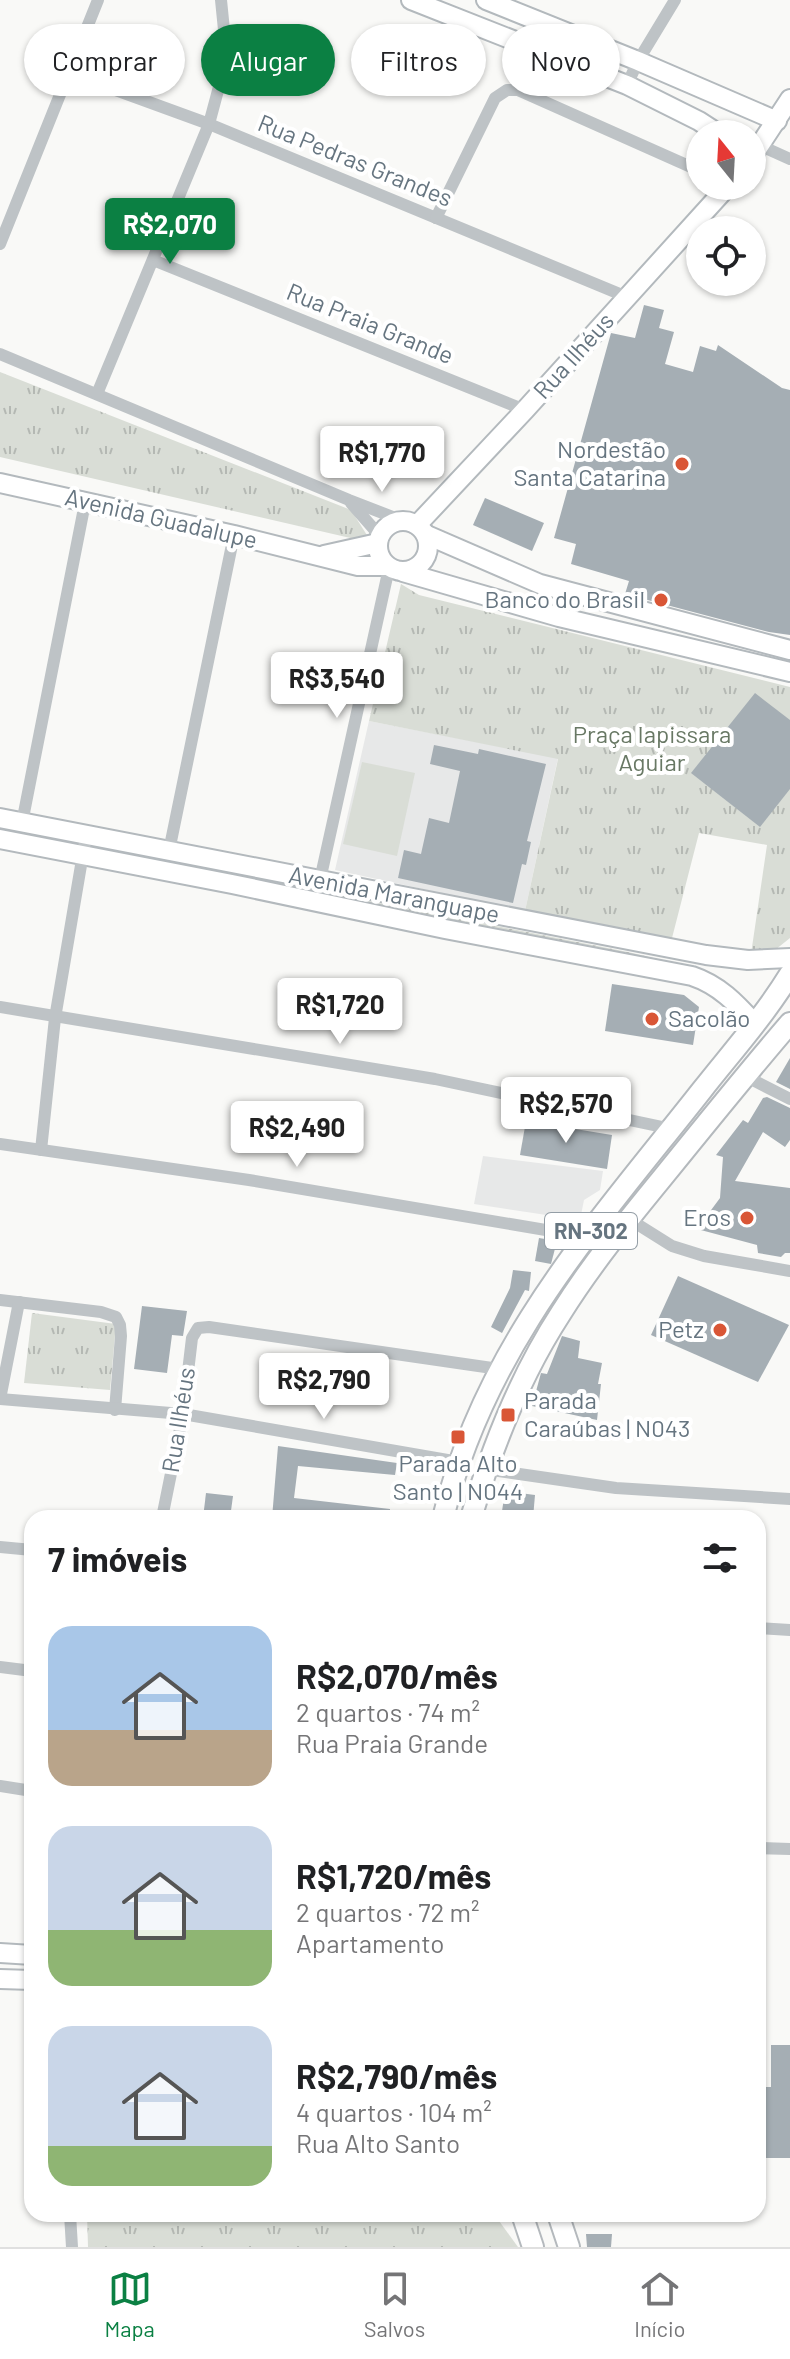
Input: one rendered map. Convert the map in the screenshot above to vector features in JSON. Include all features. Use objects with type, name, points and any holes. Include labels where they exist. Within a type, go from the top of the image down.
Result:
[{"type":"main road","points":[[411,0],[627,85],[697,120]]},
{"type":"main road","points":[[499,2],[783,125]]},
{"type":"main road","points":[[766,141],[783,125],[790,99]]},
{"type":"main road","name":"Rua Ilhéus","points":[[416,527],[715,200]]},
{"type":"main road","name":"Avenida Guadalupe","points":[[0,483],[358,566],[393,568],[559,617],[790,672]]},
{"type":"main road","points":[[416,527],[429,550],[423,563],[393,568],[380,557],[379,539],[389,525],[416,527],[540,584],[790,650]]},
{"type":"main road","name":"Avenida Guadalupe","points":[[321,556],[379,539]]},
{"type":"main road","points":[[728,658],[745,655],[790,665]]},
{"type":"main road","name":"Avenida Maranguape","points":[[0,818],[84,845],[232,884],[708,982],[731,998],[755,1024]]},
{"type":"main road","name":"Avenida Maranguape","points":[[0,839],[169,851],[677,949],[748,960],[790,958]]},
{"type":"main road","points":[[232,884],[255,880],[309,890],[316,887],[320,880]]},
{"type":"main road","points":[[673,973],[677,949]]},
{"type":"main road","name":"RN-302","points":[[445,1510],[477,1414],[523,1326],[587,1237],[755,1024],[790,974]]},
{"type":"main road","name":"RN-302","points":[[473,1510],[485,1469],[526,1374],[560,1313],[629,1219],[790,1023]]},
{"type":"main road","points":[[0,1953],[24,1954]]},
{"type":"main road","points":[[0,1979],[24,1980]]},
{"type":"main road","points":[[525,2222],[532,2242],[564,2230]]},
{"type":"street","points":[[88,24],[98,0]]},
{"type":"street","points":[[97,394],[209,124],[226,50],[221,0]]},
{"type":"street","points":[[627,85],[675,0]]},
{"type":"street","points":[[436,218],[495,98],[507,90],[518,90],[686,165]]},
{"type":"street","points":[[0,244],[59,96]]},
{"type":"street","name":"Rua Pedras Grandes","points":[[132,96],[209,124],[627,297]]},
{"type":"street","points":[[766,154],[790,159]]},
{"type":"street","name":"Rua Praia Grande","points":[[153,260],[525,410]]},
{"type":"street","points":[[0,354],[416,527]]},
{"type":"street","points":[[349,500],[379,539]]},
{"type":"street","points":[[22,823],[85,503]]},
{"type":"street","points":[[169,851],[234,535]]},
{"type":"street","points":[[320,880],[393,568]]},
{"type":"street","points":[[41,1150],[55,1018],[84,845]]},
{"type":"street","points":[[0,1007],[435,1079],[672,1129]]},
{"type":"street","points":[[745,1076],[790,1099]]},
{"type":"street","points":[[0,1144],[249,1180],[587,1237]]},
{"type":"street","points":[[629,1219],[672,1246],[693,1253],[790,1271]]},
{"type":"street","points":[[0,1300],[101,1312],[116,1317],[121,1329],[115,1410]]},
{"type":"street","points":[[19,1302],[0,1399],[183,1414],[459,1462]]},
{"type":"street","name":"Rua Ilhéus","points":[[164,1510],[183,1414],[192,1338],[195,1331],[202,1327],[499,1369]]},
{"type":"street","points":[[485,1469],[616,1488],[790,1499]]},
{"type":"street","points":[[0,1547],[24,1549]]},
{"type":"street","points":[[766,1628],[790,1630]]},
{"type":"street","points":[[0,1667],[24,1670]]},
{"type":"street","points":[[0,1786],[24,1790]]},
{"type":"street","points":[[766,1848],[790,1849]]},
{"type":"street","points":[[70,2222],[72,2247]]},
{"type":"shaded area","points":[[369,721],[558,758],[525,911],[335,870]]},
{"type":"shaded area","points":[[483,1156],[603,1171],[600,1190],[584,1200],[580,1220],[474,1204]]},
{"type":"green space","points":[[0,372],[351,510],[372,543],[0,457]]},
{"type":"green space","name":"Praça Iapissara Aguiar","points":[[401,584],[419,595],[790,687],[790,938],[775,950],[751,954],[767,845],[699,833],[672,938],[525,911],[558,759],[369,721]]},
{"type":"green space","points":[[362,762],[415,773],[397,856],[343,844]]},
{"type":"green space","points":[[334,894],[628,952],[662,960],[664,966],[328,899]]},
{"type":"green space","points":[[32,1313],[116,1324],[110,1390],[24,1383]]},
{"type":"green space","points":[[87,2222],[500,2222],[518,2247],[88,2247]]},
{"type":"building","name":"Nordestão Santa Catarina","points":[[644,305],[664,310],[659,328],[674,332],[665,364],[693,372],[700,346],[716,351],[718,345],[782,388],[790,390],[790,635],[625,594],[629,581],[571,564],[576,544],[554,538],[611,333],[635,338]]},
{"type":"building","points":[[485,498],[544,523],[532,551],[473,525]]},
{"type":"building","points":[[755,693],[790,720],[790,789],[760,827],[691,773]]},
{"type":"building","points":[[434,745],[478,754],[479,749],[546,764],[527,841],[531,842],[526,865],[522,864],[513,903],[398,878],[404,850],[421,854],[429,818],[449,823],[460,771],[430,764]]},
{"type":"building","name":"Sacolão","points":[[612,984],[684,995],[699,1007],[693,1045],[605,1031]]},
{"type":"building","points":[[790,1058],[790,1089],[776,1082]]},
{"type":"building","name":"Eros","points":[[763,1098],[790,1108],[790,1140],[785,1147],[763,1132],[735,1181],[790,1188],[790,1253],[781,1257],[758,1253],[757,1245],[697,1229],[720,1198],[723,1157],[716,1155],[743,1120],[748,1123]]},
{"type":"building","points":[[526,1121],[612,1135],[607,1169],[520,1155]]},
{"type":"building","points":[[539,1238],[557,1241],[551,1264],[535,1261]]},
{"type":"building","points":[[513,1270],[531,1272],[529,1291],[525,1290],[502,1333],[491,1327],[510,1288]]},
{"type":"building","name":"Petz","points":[[678,1276],[789,1325],[758,1382],[651,1335]]},
{"type":"building","points":[[142,1306],[187,1311],[183,1336],[172,1335],[167,1373],[134,1369]]},
{"type":"building","points":[[562,1336],[580,1341],[578,1358],[602,1363],[597,1420],[532,1406],[541,1373],[547,1374]]},
{"type":"building","points":[[278,1446],[397,1463],[395,1475],[298,1466],[294,1498],[390,1510],[273,1510]]},
{"type":"building","points":[[505,1491],[535,1495],[534,1510],[502,1510]]},
{"type":"building","points":[[206,1493],[233,1496],[231,1510],[204,1510]]},
{"type":"building","points":[[771,2045],[790,2045],[790,2158],[766,2158],[766,2087],[771,2087]]},
{"type":"building","points":[[586,2234],[612,2234],[611,2247],[587,2247]]},
{"type":"place","name":"Nordestão Santa Catarina","points":[[682,464]]},
{"type":"place","name":"Banco do Brasil","points":[[661,600]]},
{"type":"place","name":"Sacolão","points":[[652,1019]]},
{"type":"place","name":"Eros","points":[[747,1218]]},
{"type":"place","name":"Petz","points":[[720,1330]]},
{"type":"place","name":"Parada Caraúbas | N043","points":[[508,1415]]},
{"type":"place","name":"Parada Alto Santo | N044","points":[[458,1437]]}]
